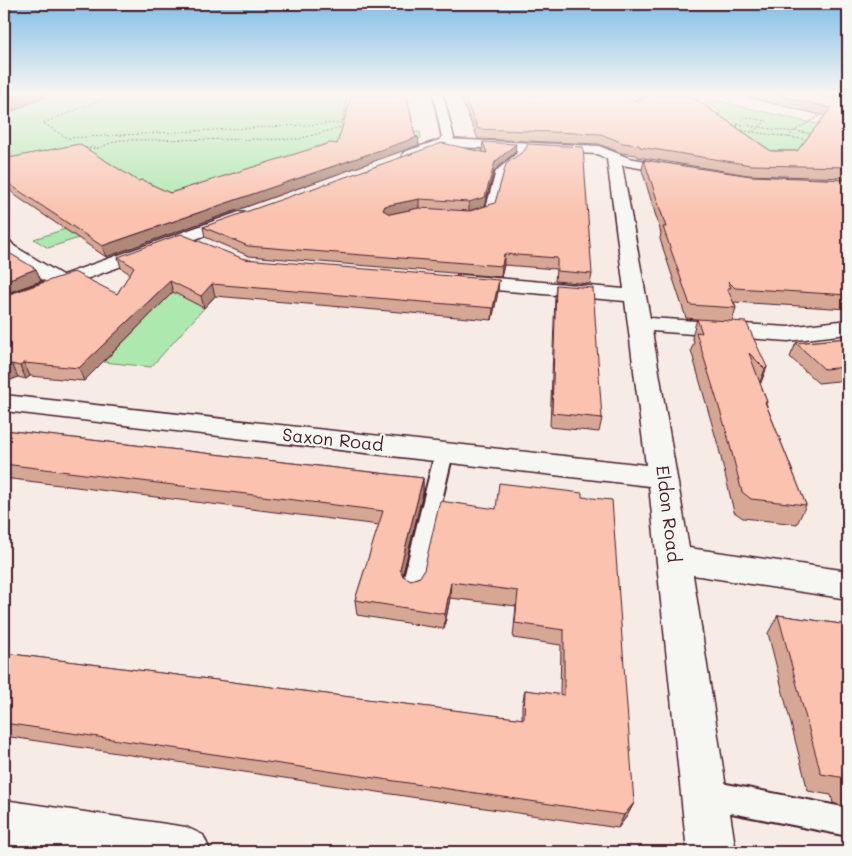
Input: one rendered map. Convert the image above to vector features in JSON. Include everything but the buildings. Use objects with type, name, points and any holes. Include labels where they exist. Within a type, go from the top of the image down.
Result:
[{"type":"street","points":[[444,143],[448,138],[448,134]]},
{"type":"street","points":[[393,161],[444,143],[600,150],[606,152],[619,168],[626,162],[692,173]]},
{"type":"street","name":"Eldon Road","points":[[619,168],[663,477],[712,852]]},
{"type":"street","points":[[4,303],[257,211]]},
{"type":"street","points":[[184,237],[205,246]]},
{"type":"street","points":[[4,245],[8,250],[60,282]]},
{"type":"street","points":[[440,279],[788,334],[848,327]]},
{"type":"street","name":"Saxon Road","points":[[4,403],[663,477]]},
{"type":"street","points":[[674,559],[848,585]]},
{"type":"street","points":[[4,824],[186,852]]},
{"type":"lane","points":[[470,216],[490,210],[500,172],[520,155],[523,147]]},
{"type":"lane","points":[[412,585],[444,452]]},
{"type":"lane","points":[[704,794],[848,822]]},
{"type":"path","points":[[61,134],[67,138],[144,134]]},
{"type":"path","points":[[81,148],[98,148],[118,140],[299,139],[315,134]]},
{"type":"path","points":[[763,134],[814,141]]},
{"type":"path","points":[[788,138],[792,134]]},
{"type":"path","points":[[812,134],[821,135]]},
{"type":"green space","points":[[4,134],[420,134],[421,138],[413,144],[179,205],[48,248],[34,239],[75,226],[73,218],[4,147]]},
{"type":"green space","points":[[726,134],[838,134],[815,152],[763,151]]},
{"type":"green space","points":[[202,263],[215,296],[151,367],[104,362]]}]
